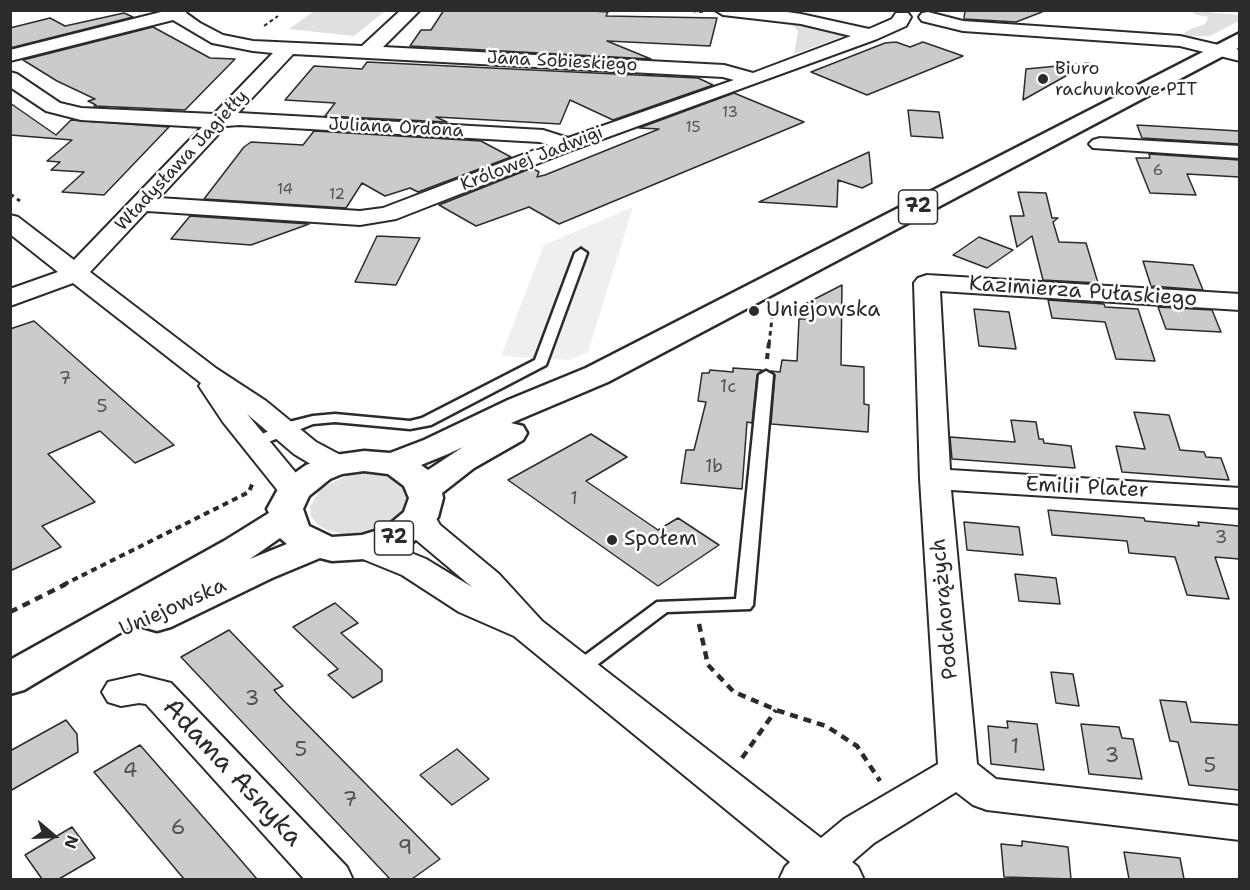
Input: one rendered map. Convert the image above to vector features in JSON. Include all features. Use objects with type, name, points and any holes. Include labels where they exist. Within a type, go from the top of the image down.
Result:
[{"type":"main road","name":"72","points":[[393,464],[436,447],[519,407],[597,375],[1226,50]]},
{"type":"main road","name":"72","points":[[422,503],[413,474],[393,464],[364,461],[334,465],[318,472],[290,504],[296,534],[318,545],[349,549],[365,547],[398,536],[422,503],[462,461],[532,420],[597,375]]},
{"type":"main road","name":"Uniejowska","points":[[19,675],[153,596],[237,550],[290,504]]},
{"type":"main road","name":"Uniejowska","points":[[19,675],[318,545]]},
{"type":"street","points":[[368,51],[412,10]]},
{"type":"street","points":[[723,10],[801,19],[871,35]]},
{"type":"street","points":[[10,56],[177,12]]},
{"type":"street","name":"Jana Sobieskiego","points":[[177,12],[194,27],[218,39],[253,46],[724,71],[754,79]]},
{"type":"street","points":[[896,14],[930,14],[963,26],[1130,39],[1226,50],[1239,65]]},
{"type":"street","name":"Królowej Jadwigi","points":[[143,204],[360,218],[388,214],[568,145],[871,35],[897,24],[896,14]]},
{"type":"street","name":"Władysława Jagiełły","points":[[75,274],[288,48]]},
{"type":"street","name":"Juliana Ordona","points":[[10,78],[53,107],[81,114],[239,119],[543,136],[568,145]]},
{"type":"street","points":[[1100,144],[1239,152]]},
{"type":"street","points":[[19,215],[75,274],[207,375],[256,406],[305,448],[334,465]]},
{"type":"street","points":[[10,298],[75,274]]},
{"type":"street","name":"Kazimierza Pułaskiego","points":[[927,283],[1239,302]]},
{"type":"street","name":"Podchorążych","points":[[927,283],[934,479],[958,771]]},
{"type":"street","points":[[207,375],[233,416],[256,442],[290,504]]},
{"type":"street","name":"Emilii Plater","points":[[934,479],[1239,498]]},
{"type":"street","points":[[422,503],[427,531],[487,582],[530,630],[821,874],[859,831],[958,771],[987,794],[1239,823]]},
{"type":"street","points":[[365,547],[414,567],[471,603],[530,630]]},
{"type":"street","name":"Adama Asnyka","points":[[121,692],[139,689],[158,693],[332,879]]},
{"type":"lane","points":[[256,442],[313,420],[335,418],[410,425],[426,422],[541,362],[580,253]]},
{"type":"lane","points":[[579,669],[663,606],[744,605],[766,375]]},
{"type":"path","points":[[10,194],[19,215]]},
{"type":"path","points":[[766,375],[773,309]]},
{"type":"path","points":[[10,612],[249,492],[255,478]]},
{"type":"path","points":[[696,605],[708,665],[734,692],[776,710],[826,726],[857,746],[881,783],[889,813]]},
{"type":"path","points":[[738,764],[752,748],[776,710]]},
{"type":"shaded area","points":[[314,11],[384,12],[354,36],[289,29]]},
{"type":"shaded area","points":[[1196,11],[1239,15],[1239,21],[1210,36],[1180,37],[1188,30],[1205,24],[1208,17],[1193,14]]},
{"type":"shaded area","points":[[790,23],[845,36],[794,54],[798,31]]},
{"type":"shaded area","points":[[633,207],[588,352],[569,360],[501,356],[544,245]]},
{"type":"shaded area","points":[[381,474],[394,479],[403,486],[407,496],[406,506],[399,517],[389,525],[359,534],[329,531],[318,525],[311,516],[310,507],[321,488],[349,475]]},
{"type":"building","points":[[444,10],[576,10],[608,12],[606,16],[717,18],[710,46],[607,41],[651,59],[410,46],[421,30],[431,30]]},
{"type":"building","points":[[965,10],[1041,10],[1042,12],[1016,22],[964,19]]},
{"type":"building","points":[[124,13],[133,17],[10,48],[10,28],[50,18],[65,26]]},
{"type":"building","points":[[153,27],[210,58],[235,59],[185,110],[94,106],[96,105],[88,101],[95,99],[57,81],[23,60]]},
{"type":"building","points":[[896,42],[910,47],[923,42],[963,56],[867,95],[811,72],[885,43]]},
{"type":"building","points":[[367,62],[698,78],[713,85],[613,120],[570,100],[560,124],[436,117],[447,122],[325,116],[335,103],[285,100],[314,66],[362,69]]},
{"type":"building","name":"Biuro rachunkowe PIT","points":[[1089,63],[1023,100],[1026,69]]},
{"type":"building","points":[[734,93],[804,122],[559,224],[529,207],[476,226],[439,205],[532,168],[539,172],[537,177],[545,175],[659,129],[639,128]]},
{"type":"building","points":[[10,103],[56,135],[71,120],[169,127],[104,195],[62,192],[84,172],[51,170],[60,162],[47,161],[72,140],[10,135]]},
{"type":"building","points":[[908,110],[939,112],[943,138],[911,136]]},
{"type":"building","points":[[1137,125],[1239,131],[1239,144],[1142,138]]},
{"type":"building","points":[[314,131],[481,141],[511,157],[418,192],[410,188],[385,196],[362,183],[346,208],[204,199],[244,147],[251,142],[303,145]]},
{"type":"building","points":[[869,152],[872,183],[862,188],[838,180],[837,207],[759,202]]},
{"type":"building","points":[[1149,154],[1239,160],[1239,177],[1187,174],[1196,195],[1150,193],[1136,158],[1150,158]]},
{"type":"building","points":[[1018,192],[1046,193],[1052,218],[1058,218],[1053,222],[1059,242],[1086,243],[1098,283],[1043,280],[1032,236],[1017,247],[1010,216],[1024,216]]},
{"type":"building","points":[[190,216],[309,224],[251,245],[171,239]]},
{"type":"building","points":[[377,236],[420,238],[396,285],[355,282]]},
{"type":"building","points":[[979,237],[1013,250],[987,268],[953,255]]},
{"type":"building","points":[[1143,261],[1193,265],[1203,290],[1151,286]]},
{"type":"building","points":[[842,285],[841,365],[864,367],[864,404],[869,405],[868,432],[771,424],[775,375],[771,371],[780,372],[782,360],[797,361],[799,319],[805,319],[805,304]]},
{"type":"building","points":[[1048,300],[1138,309],[1155,361],[1116,359],[1105,322],[1052,318]]},
{"type":"building","points":[[1158,307],[1212,310],[1221,332],[1166,329]]},
{"type":"building","points":[[974,309],[1009,312],[1016,349],[979,346]]},
{"type":"building","points":[[34,321],[174,445],[135,463],[100,431],[48,454],[95,502],[42,526],[61,547],[10,571],[10,329]]},
{"type":"building","points":[[733,368],[762,370],[757,375],[752,423],[747,422],[742,489],[681,483],[686,450],[694,450],[706,402],[698,401],[702,373],[709,373],[710,370],[733,372]]},
{"type":"building","points":[[1134,412],[1169,415],[1180,450],[1204,452],[1206,457],[1221,458],[1229,480],[1122,472],[1116,446],[1145,449]]},
{"type":"building","points":[[1011,420],[1036,422],[1039,439],[1043,439],[1044,443],[1071,446],[1075,468],[952,459],[950,437],[1015,442]]},
{"type":"building","points":[[591,434],[627,457],[586,481],[658,530],[678,518],[719,545],[658,586],[508,480]]},
{"type":"building","points":[[1048,510],[1144,518],[1145,521],[1199,526],[1198,522],[1239,526],[1239,559],[1215,557],[1229,599],[1187,595],[1175,557],[1129,553],[1127,541],[1052,535]]},
{"type":"building","points":[[964,522],[1019,527],[1023,555],[967,550]]},
{"type":"building","points":[[1015,574],[1056,578],[1060,604],[1019,601]]},
{"type":"building","points":[[335,603],[358,623],[341,633],[382,670],[382,681],[353,698],[328,675],[338,669],[293,627]]},
{"type":"building","points":[[229,630],[283,686],[274,690],[284,701],[440,859],[412,879],[390,879],[181,657]]},
{"type":"building","points":[[1051,672],[1073,674],[1079,706],[1056,703]]},
{"type":"building","points":[[1160,700],[1186,702],[1191,722],[1239,725],[1239,790],[1189,785],[1178,742],[1170,741]]},
{"type":"building","points":[[66,720],[77,734],[78,752],[10,791],[10,751]]},
{"type":"building","points":[[1007,721],[1037,724],[1044,770],[991,764],[988,726],[1008,728]]},
{"type":"building","points":[[1081,724],[1119,727],[1122,738],[1133,739],[1142,779],[1089,774]]},
{"type":"building","points":[[140,745],[257,879],[184,879],[94,772]]},
{"type":"building","points":[[457,749],[489,779],[452,805],[420,775]]},
{"type":"building","points":[[72,827],[95,858],[59,879],[42,879],[25,855]]},
{"type":"building","points":[[1022,841],[1068,847],[1071,879],[1004,877],[1001,844],[1022,846]]},
{"type":"building","points":[[1124,852],[1180,858],[1184,879],[1129,879]]},
{"type":"place","name":"Biuro rachunkowe PIT","points":[[1043,79]]},
{"type":"place","name":"Uniejowska","points":[[754,311]]},
{"type":"place","name":"Społem","points":[[612,540]]}]
